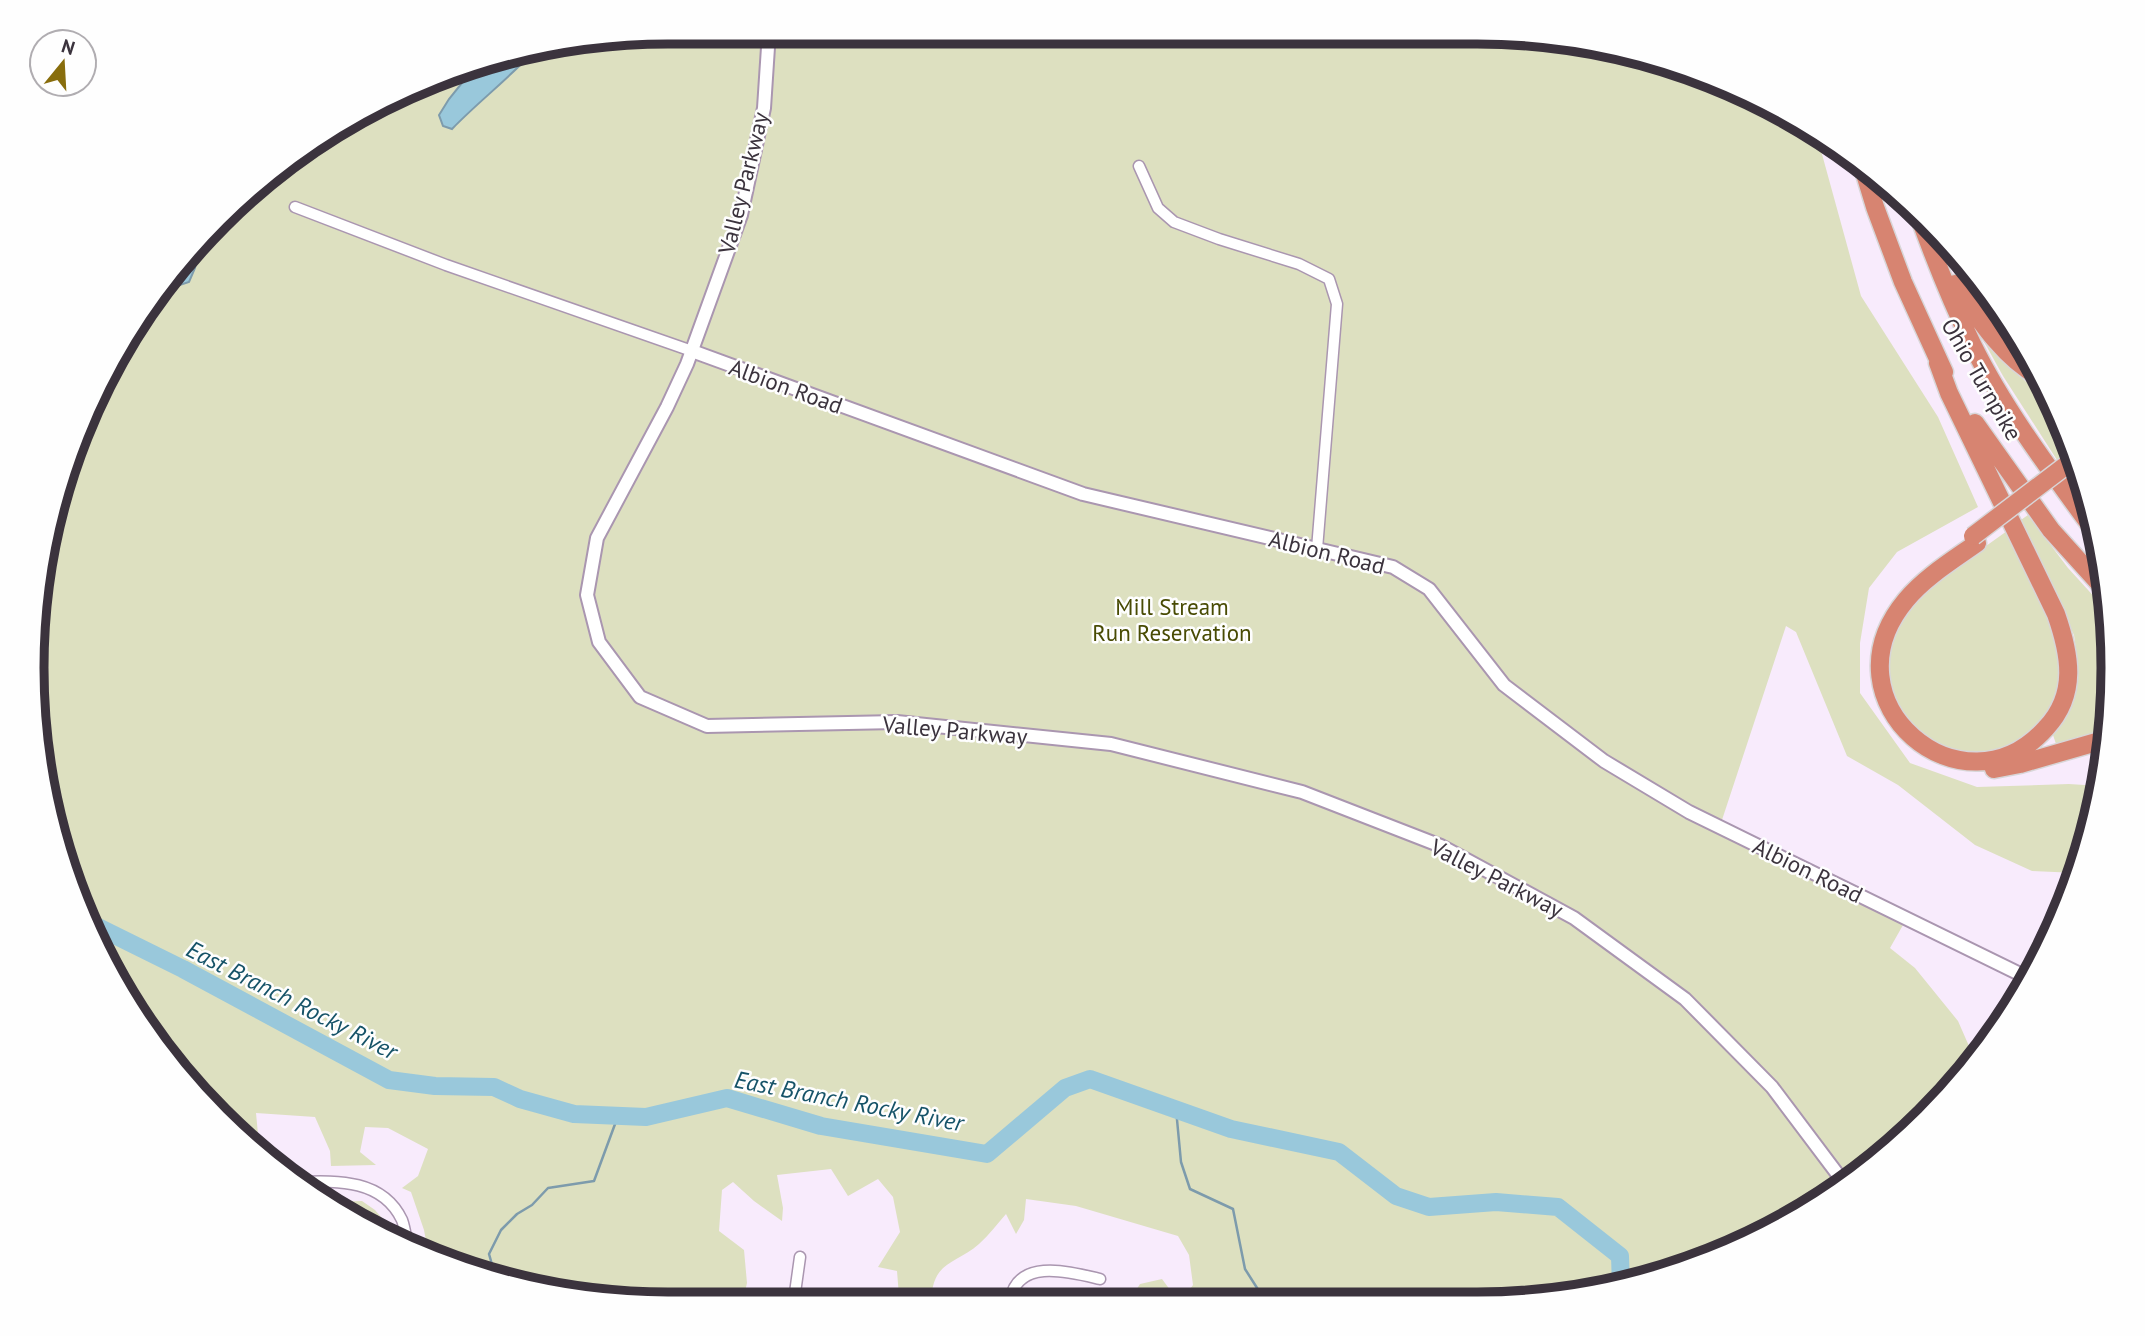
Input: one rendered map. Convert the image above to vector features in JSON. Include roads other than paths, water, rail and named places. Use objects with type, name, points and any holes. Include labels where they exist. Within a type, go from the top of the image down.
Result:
[{"type":"highway","name":"Ohio Turnpike","points":[[1867,181],[1903,282],[1938,363],[1976,425],[2020,488],[2051,530],[2094,578]]},
{"type":"highway","name":"Ohio Turnpike","points":[[1925,235],[1973,347],[2031,444],[2082,513]]},
{"type":"highway","points":[[1930,248],[1980,321],[2022,364]]},
{"type":"highway","points":[[1938,363],[1949,393],[2056,614],[2066,642],[2070,667],[2069,685],[2059,712],[2036,740],[2005,758],[1960,760],[1938,754],[1908,733],[1890,710],[1882,690],[1879,668],[1886,634],[1906,600],[1937,571],[1975,539],[2067,465]]},
{"type":"highway","points":[[2070,472],[1975,539],[1929,565],[1894,598],[1880,621],[1871,646],[1870,673],[1879,708],[1898,736],[1915,751],[1953,769],[1998,769],[2097,742]]},
{"type":"street","name":"Valley Parkway","points":[[768,44],[764,108],[741,215],[692,351],[667,407],[597,538],[587,595],[599,642],[640,697],[707,726],[897,722],[1111,744],[1302,792],[1441,846],[1574,918],[1685,999],[1772,1087],[1839,1176]]},
{"type":"street","points":[[1139,166],[1158,208],[1174,222],[1299,264],[1329,279],[1337,304],[1317,549]]},
{"type":"street","points":[[295,207],[446,265],[692,351]]},
{"type":"street","name":"Albion Road","points":[[692,351],[1083,494],[1393,567],[1429,589],[1504,685],[1615,768],[1689,812],[2021,975]]},
{"type":"street","points":[[314,1182],[340,1181],[365,1186],[386,1199],[401,1220],[405,1234]]},
{"type":"street","points":[[795,1292],[800,1257]]},
{"type":"street","points":[[1012,1292],[1020,1278],[1037,1271],[1054,1270],[1100,1279]]},
{"type":"water","points":[[524,61],[452,129],[443,126],[439,115],[467,77]]},
{"type":"water","points":[[197,259],[189,282],[175,285]]},
{"type":"waterway","name":"East Branch Rocky River","points":[[101,928],[183,969],[389,1080],[435,1086],[494,1087],[520,1099],[574,1114],[646,1117],[727,1098],[821,1126],[987,1154],[1065,1088],[1090,1079],[1231,1129],[1339,1152],[1396,1196],[1429,1207],[1496,1202],[1558,1207],[1620,1256],[1621,1275]]},
{"type":"waterway","points":[[106,939],[109,933]]},
{"type":"waterway","points":[[1176,1109],[1181,1162],[1190,1189],[1233,1209],[1245,1269],[1260,1292]]},
{"type":"waterway","points":[[493,1267],[489,1254],[501,1230],[517,1214],[532,1205],[548,1188],[594,1181],[618,1116]]},
{"type":"park label","name":"Mill Stream Run Reservation","points":[[1172,619]]}]
